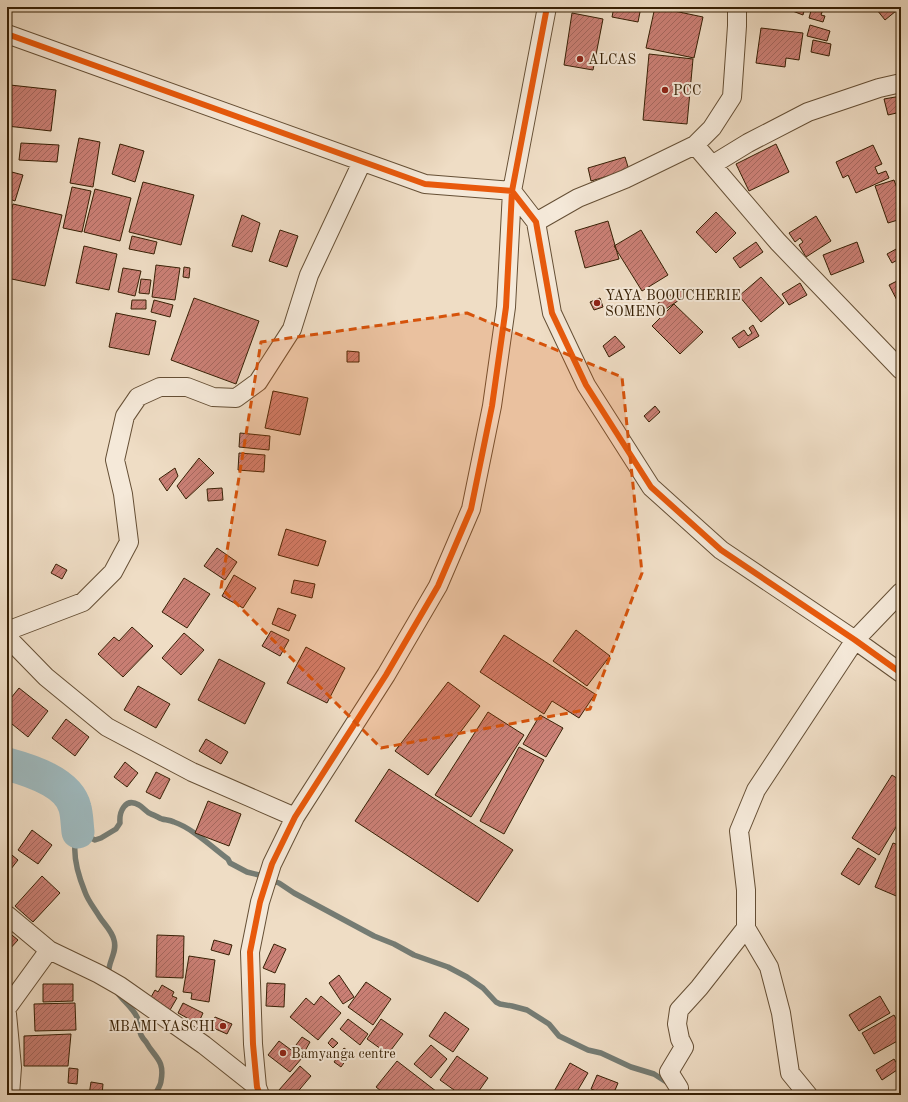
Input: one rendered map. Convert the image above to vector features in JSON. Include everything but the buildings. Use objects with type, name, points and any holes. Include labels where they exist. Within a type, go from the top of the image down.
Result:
[{"type":"street","points":[[258,1091],[253,1044],[250,952],[260,902],[272,864],[295,817],[386,675],[438,586],[471,509],[492,406],[506,307],[512,190],[547,7]]},
{"type":"street","points":[[536,222],[578,198],[625,179],[695,145],[712,128],[732,97],[737,7]]},
{"type":"street","points":[[7,34],[426,184],[512,190],[536,222],[552,313],[586,385],[651,487],[721,550],[855,640],[901,673]]},
{"type":"street","points":[[712,165],[748,143],[808,112],[880,88],[901,83]]},
{"type":"street","points":[[695,145],[778,242],[901,370]]},
{"type":"street","points":[[7,631],[83,602],[113,572],[129,542],[123,494],[115,460],[125,416],[138,397],[160,387],[187,386],[213,397],[236,398],[258,382],[292,329],[309,274],[362,162]]},
{"type":"street","points":[[808,1095],[790,1073],[781,1013],[769,967],[746,928],[746,890],[739,831],[756,790],[855,640],[901,592]]},
{"type":"street","points":[[7,637],[46,677],[107,727],[192,772],[295,817]]},
{"type":"street","points":[[7,916],[48,950],[99,974],[120,986],[204,1045],[258,1091]]},
{"type":"street","points":[[678,1095],[679,1088],[669,1072],[684,1047],[680,1039],[677,1024],[679,1010],[746,928]]},
{"type":"street","points":[[7,1008],[48,950]]},
{"type":"street","points":[[7,1014],[12,1067],[10,1095]]},
{"type":"highlighted area","points":[[467,313],[622,377],[642,573],[590,709],[381,748],[221,588],[261,342]]},
{"type":"waterway","points":[[7,764],[47,778],[65,791],[75,808],[78,832]]},
{"type":"waterway","points":[[109,976],[109,967],[115,945],[114,940],[110,931],[90,902],[82,885],[76,863],[76,839],[78,832],[95,840],[116,829],[120,823],[121,814],[124,807],[127,804],[134,803],[151,814],[162,819],[172,821],[188,829],[228,859],[230,863],[247,872],[279,883],[294,893],[374,936],[394,944],[414,955],[448,967],[467,977],[483,988],[496,1002],[527,1010],[549,1024],[559,1036],[588,1050],[601,1053],[631,1067],[654,1074],[668,1083]]},
{"type":"waterway","points":[[117,992],[135,1013],[139,1022],[141,1035],[162,1068],[161,1083],[155,1095]]},
{"type":"cycle path","points":[[260,1095],[257,1087],[253,1044],[250,952],[260,902],[272,864],[295,817],[386,675],[438,586],[471,509],[492,406],[506,307],[512,191],[547,7]]},
{"type":"cycle path","points":[[7,34],[425,184],[512,191],[536,222],[552,313],[586,385],[651,487],[721,550],[855,640],[901,673]]},
{"type":"place","name":"ALCAS","points":[[580,59]]},
{"type":"place","name":"PCC","points":[[665,90]]},
{"type":"place","name":"YAYA BOOUCHERIE SOMENO","points":[[597,303]]},
{"type":"place","name":"MBAMI YASCHI","points":[[223,1026]]},
{"type":"place","name":"Bamyanga centre","points":[[283,1053]]}]
